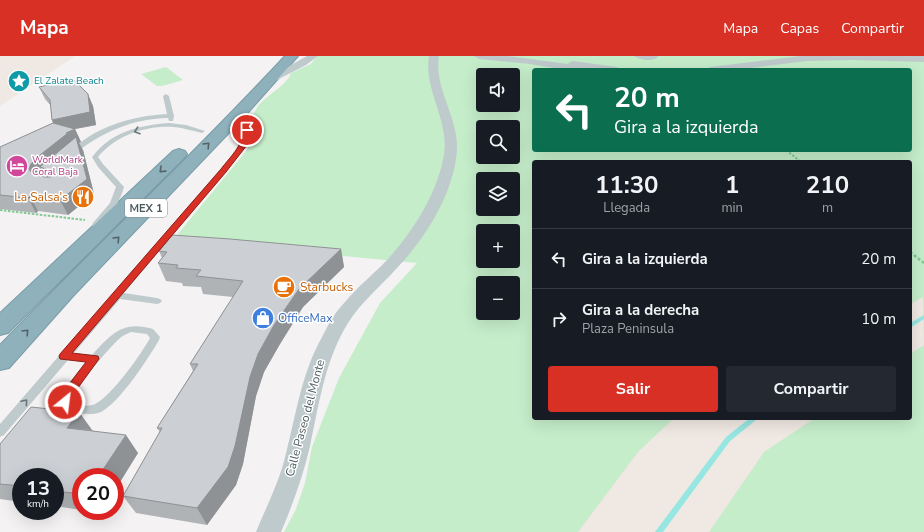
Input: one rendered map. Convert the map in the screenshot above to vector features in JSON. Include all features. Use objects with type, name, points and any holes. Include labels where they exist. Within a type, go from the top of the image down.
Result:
[{"type":"highway","name":"MEX 1","points":[[0,327],[202,131],[258,80],[281,56]]},
{"type":"highway","name":"MEX 1","points":[[0,361],[239,114],[292,56]]},
{"type":"street","points":[[271,79],[304,63],[313,56]]},
{"type":"street","name":"Calle Paseo del Monte","points":[[268,532],[277,515],[294,465],[314,380],[325,347],[340,320],[358,298],[392,263],[416,235],[438,193],[450,158],[450,144],[447,118],[435,82],[434,56]]},
{"type":"street","points":[[479,56],[579,68]]},
{"type":"street","points":[[514,56],[580,68]]},
{"type":"street","points":[[639,56],[653,57]]},
{"type":"street","points":[[726,68],[807,58],[852,57],[924,59]]},
{"type":"street","points":[[753,68],[770,65],[832,60],[924,62]]},
{"type":"lane","points":[[166,96],[171,116],[171,125]]},
{"type":"lane","points":[[0,432],[116,295],[164,245],[224,171],[247,139],[247,130],[239,114]]},
{"type":"lane","points":[[67,158],[94,136],[119,124],[152,116],[171,116]]},
{"type":"lane","points":[[54,274],[70,250],[98,223],[114,204],[120,187],[116,180],[99,165],[95,157],[99,152],[115,140],[138,130],[171,125],[202,131]]},
{"type":"lane","points":[[116,295],[157,300]]},
{"type":"lane","points":[[126,330],[150,331],[155,337],[109,401],[91,410],[70,409],[65,402],[67,395],[94,359],[117,335],[126,330]]},
{"type":"lane","points":[[64,356],[94,359]]},
{"type":"path","points":[[788,152],[798,160]]},
{"type":"path","points":[[0,210],[69,217],[98,223]]},
{"type":"path","points":[[912,254],[924,263]]},
{"type":"green space","points":[[317,56],[924,56],[924,532],[284,532],[296,509],[305,483],[312,447],[339,378],[380,303],[417,263],[173,240],[247,150],[251,141],[251,123],[258,106],[289,77],[291,73],[311,64]]},
{"type":"green space","points":[[166,67],[183,80],[157,86],[141,74]]},
{"type":"sand","name":"El Zalate Beach","points":[[0,56],[75,56],[0,106]]},
{"type":"sand","points":[[923,297],[924,345],[912,353],[912,303]]},
{"type":"sand","points":[[672,420],[812,420],[764,452],[709,532],[578,532],[638,452]]},
{"type":"building","points":[[73,79],[88,94],[90,112],[52,120],[50,100],[39,87]]},
{"type":"building","points":[[53,123],[75,129],[66,133],[68,133],[40,155],[31,164],[29,169],[31,172],[44,177],[51,177],[52,171],[40,167],[76,137],[87,179],[60,200],[30,196],[28,198],[0,195],[0,147]]},
{"type":"building","points":[[172,235],[341,249],[299,289],[274,325],[258,354],[250,377],[235,446],[228,467],[197,508],[124,496],[124,494],[162,428],[157,428],[198,364],[190,364],[243,281],[196,276],[201,270],[176,268],[178,265],[158,263],[167,252],[159,251]]},
{"type":"building","points":[[31,407],[79,412],[67,428],[126,435],[104,468],[72,468],[72,493],[64,492],[64,468],[12,468],[12,485],[0,484],[0,444]]},
{"type":"waterway","points":[[912,325],[924,317]]},
{"type":"waterway","points":[[659,532],[728,439],[752,420]]},
{"type":"place","name":"El Zalate Beach","points":[[19,81]]},
{"type":"place","name":"WorldMark Coral Baja","points":[[17,166]]},
{"type":"place","name":"La Salsa's","points":[[83,197]]},
{"type":"place","name":"Starbucks","points":[[284,287]]},
{"type":"place","name":"OfficeMax","points":[[263,318]]},
{"type":"route","points":[[65,402],[67,395],[94,359],[64,356],[224,171],[247,139],[247,130]]}]
